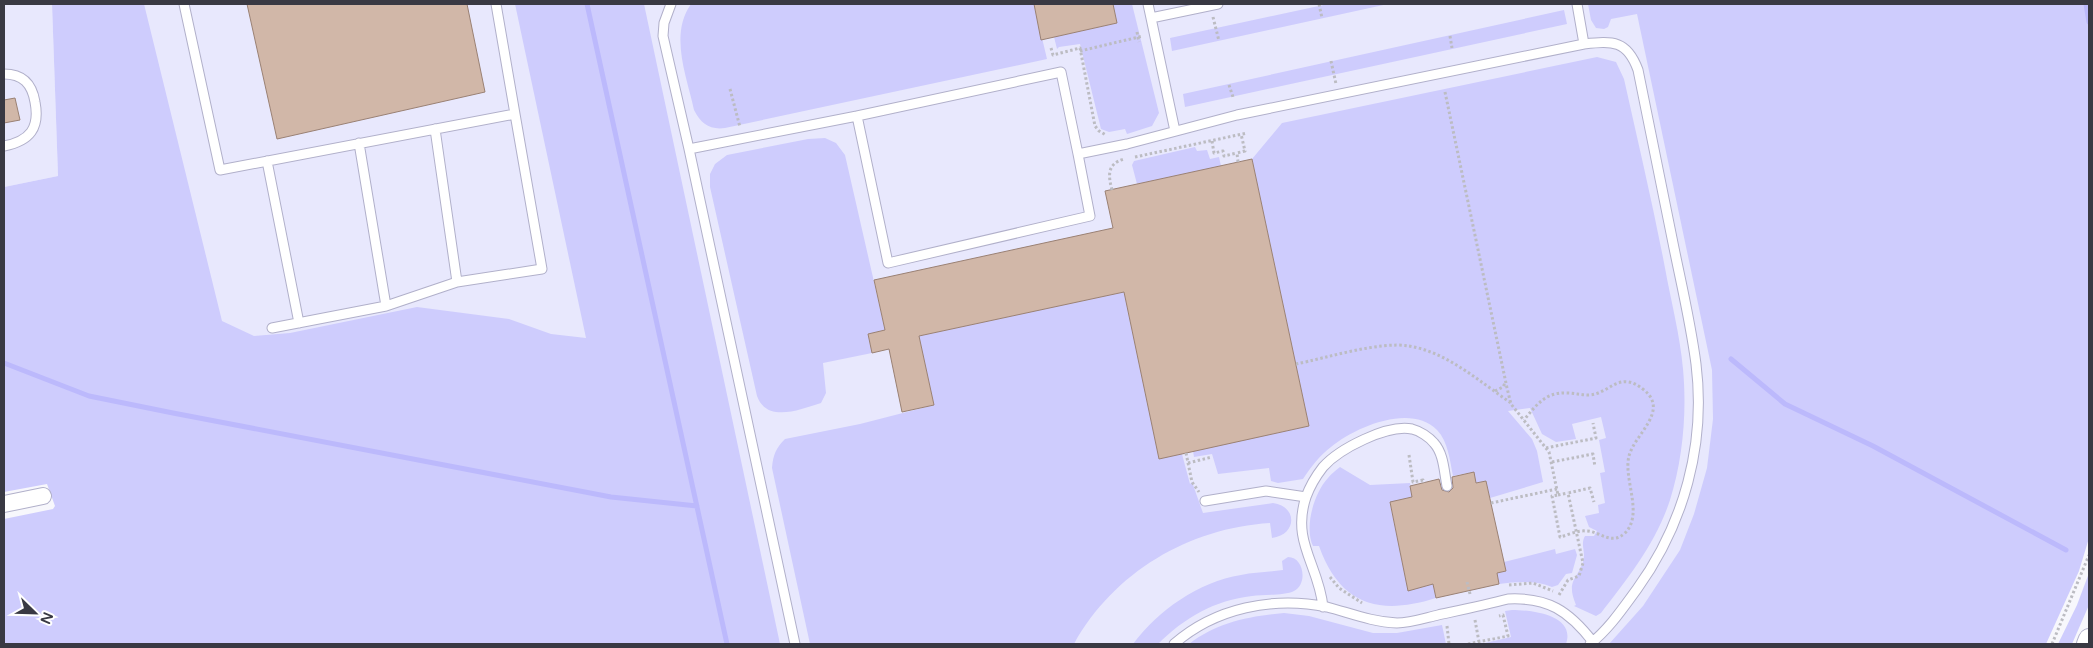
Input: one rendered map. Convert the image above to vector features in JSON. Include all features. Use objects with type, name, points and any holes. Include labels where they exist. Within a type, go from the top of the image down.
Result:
[{"type":"street","points":[[4,504],[43,496]]},
{"type":"street","points":[[2087,644],[2089,639]]},
{"type":"lane","points":[[184,4],[220,170],[515,114]]},
{"type":"lane","points":[[272,328],[386,306],[457,282],[542,269],[496,4]]},
{"type":"lane","points":[[671,4],[664,23],[663,36],[796,644]]},
{"type":"lane","points":[[1148,4],[1175,131]]},
{"type":"lane","points":[[1151,18],[1218,4]]},
{"type":"lane","points":[[1577,4],[1584,44]]},
{"type":"lane","points":[[1078,154],[1127,144],[1237,115],[1584,44],[1614,42],[1626,48],[1633,57],[1638,70],[1691,333],[1698,396],[1692,466],[1685,497],[1674,527],[1658,558],[1618,614],[1592,643],[1568,615],[1553,606],[1538,600],[1508,599],[1400,623],[1360,617],[1303,603],[1276,602],[1248,607],[1205,622],[1174,644]]},
{"type":"lane","points":[[689,149],[857,116],[1061,72],[1090,216],[888,263],[857,116]]},
{"type":"lane","points":[[4,74],[19,76],[26,80],[31,88],[37,117],[36,125],[23,140],[4,146]]},
{"type":"lane","points":[[435,129],[457,282]]},
{"type":"lane","points":[[359,143],[386,306]]},
{"type":"lane","points":[[267,161],[299,323]]},
{"type":"lane","points":[[1323,607],[1322,592],[1303,541],[1301,524],[1306,497],[1314,480],[1324,466],[1338,454],[1373,436],[1401,429],[1411,429],[1418,431],[1435,444],[1441,454],[1447,486]]},
{"type":"lane","points":[[1205,501],[1266,490],[1306,497]]},
{"type":"path","points":[[1319,4],[1322,18]]},
{"type":"path","points":[[1216,28],[1218,41]]},
{"type":"path","points":[[1080,51],[1138,34],[1139,42]]},
{"type":"path","points":[[1450,36],[1452,48]]},
{"type":"path","points":[[1051,48],[1053,55],[1080,48],[1095,126],[1106,135],[1113,134]]},
{"type":"path","points":[[1331,61],[1334,74]]},
{"type":"path","points":[[1229,85],[1233,97]]},
{"type":"path","points":[[730,89],[739,123]]},
{"type":"path","points":[[1445,92],[1511,404]]},
{"type":"path","points":[[1112,190],[1109,177],[1110,169],[1114,163],[1247,133]]},
{"type":"path","points":[[1212,141],[1214,153],[1223,151],[1224,156],[1237,153],[1245,151],[1241,134]]},
{"type":"path","points":[[1237,153],[1238,162]]},
{"type":"path","points":[[1296,364],[1377,347],[1406,345],[1432,353],[1455,365],[1511,404],[1546,448],[1552,462],[1558,495]]},
{"type":"path","points":[[1494,392],[1503,387],[1506,382]]},
{"type":"path","points":[[1524,420],[1534,407],[1551,394],[1566,392],[1597,394],[1610,385],[1628,382],[1646,391],[1652,399],[1654,408],[1651,418],[1629,455],[1627,469],[1633,500],[1630,525],[1625,533],[1616,538],[1605,538],[1586,530],[1560,537],[1552,496],[1590,488],[1594,502]]},
{"type":"path","points":[[1546,448],[1596,438],[1593,423]]},
{"type":"path","points":[[1186,453],[1192,482]]},
{"type":"path","points":[[1552,462],[1593,454],[1595,468]]},
{"type":"path","points":[[1409,455],[1413,482],[1423,480],[1423,483]]},
{"type":"path","points":[[1188,462],[1212,457]]},
{"type":"path","points":[[1491,504],[1557,489]]},
{"type":"path","points":[[1559,594],[1568,580],[1579,576],[1582,571],[1577,533],[1568,493]]},
{"type":"path","points":[[2052,644],[2089,555]]},
{"type":"path","points":[[1327,574],[1339,588],[1366,605]]},
{"type":"path","points":[[1467,582],[1470,594]]},
{"type":"path","points":[[1502,587],[1522,582],[1533,583],[1545,586],[1566,599]]},
{"type":"path","points":[[1461,596],[1478,592]]},
{"type":"path","points":[[1468,644],[1508,636],[1503,615],[1494,617]]},
{"type":"path","points":[[1465,622],[1484,618]]},
{"type":"path","points":[[1475,620],[1479,642]]},
{"type":"path","points":[[1449,644],[1446,626],[1456,624]]},
{"type":"shaded area","points":[[4,4],[52,4],[58,176],[4,187]]},
{"type":"shaded area","points":[[52,4],[144,4],[222,321],[254,336],[290,333],[417,307],[509,319],[551,334],[586,338],[515,4],[644,4],[780,644],[4,644],[4,519],[53,509],[55,506],[47,484],[4,492],[4,187],[58,176]]},
{"type":"shaded area","points":[[141,4],[563,4],[663,491],[230,412]]},
{"type":"shaded area","points":[[613,4],[2073,4],[2089,80],[2089,529],[2043,644],[752,644]]},
{"type":"shaded area","points":[[691,4],[1034,4],[1047,59],[725,128],[715,128],[706,125],[694,110],[684,70],[680,42],[681,29]]},
{"type":"shaded area","points":[[1113,4],[1132,4],[1159,113],[1152,126],[1127,134],[1125,129],[1109,132],[1101,129],[1080,44],[1059,47],[1057,49],[1054,37],[1117,23]]},
{"type":"shaded area","points":[[1328,4],[1388,4],[1172,51],[1170,38]]},
{"type":"shaded area","points":[[1588,4],[2089,4],[2089,538],[2079,571],[2046,644],[1609,644],[1643,606],[1680,550],[1694,514],[1707,468],[1713,419],[1712,370],[1637,14],[1611,19],[1608,27],[1604,29],[1596,28],[1591,20]]},
{"type":"shaded area","points":[[1564,10],[1567,24],[1185,107],[1183,94]]},
{"type":"shaded area","points":[[1597,57],[1616,62],[1624,79],[1656,221],[1678,331],[1684,385],[1684,419],[1681,452],[1670,500],[1657,531],[1640,560],[1601,613],[1596,616],[1574,606],[1576,605],[1572,589],[1575,578],[1583,563],[1585,536],[1594,536],[1597,531],[1589,527],[1585,516],[1599,513],[1598,505],[1605,503],[1600,473],[1605,472],[1599,440],[1606,438],[1601,417],[1572,424],[1576,439],[1556,442],[1542,434],[1530,408],[1508,411],[1532,439],[1537,451],[1543,482],[1490,498],[1486,481],[1476,483],[1473,472],[1453,476],[1448,452],[1441,435],[1426,422],[1413,418],[1383,421],[1341,439],[1323,454],[1303,479],[1278,483],[1271,481],[1269,468],[1218,474],[1212,454],[1194,457],[1193,451],[1309,426],[1252,159],[1282,123]]},
{"type":"shaded area","points":[[825,138],[836,143],[845,155],[885,330],[868,334],[872,353],[823,363],[826,393],[821,403],[794,411],[776,412],[762,404],[757,396],[710,187],[710,174],[715,164],[727,155],[808,139]]},
{"type":"shaded area","points":[[1195,147],[1197,151],[1207,150],[1210,159],[1219,157],[1221,166],[1137,184],[1132,165],[1134,161]]},
{"type":"shaded area","points":[[1124,292],[1159,458],[1182,454],[1190,484],[1192,482],[1203,513],[1273,503],[1281,505],[1290,514],[1290,526],[1286,531],[1272,538],[1270,523],[1240,527],[1211,534],[1183,544],[1157,558],[1132,575],[1110,595],[1091,618],[1074,644],[810,644],[772,468],[773,459],[782,442],[785,439],[860,424],[934,405],[919,336]]},
{"type":"shaded area","points":[[1340,467],[1370,485],[1410,483],[1412,497],[1390,503],[1408,590],[1433,584],[1436,598],[1397,606],[1379,605],[1364,601],[1350,593],[1338,582],[1319,546],[1313,546],[1310,538],[1310,520],[1318,492],[1329,477]]},
{"type":"shaded area","points":[[1555,549],[1556,554],[1575,549],[1577,555],[1572,573],[1566,574],[1558,585],[1552,587],[1526,582],[1499,584],[1497,573],[1506,571],[1504,562]]},
{"type":"shaded area","points":[[1288,557],[1298,561],[1302,571],[1301,583],[1294,591],[1285,594],[1238,598],[1225,602],[1189,618],[1158,644],[1133,644],[1167,609],[1195,591],[1225,579],[1246,574],[1283,570],[1282,561]]},
{"type":"shaded area","points":[[2089,573],[2089,605],[2072,644],[2058,644],[2077,605]]},
{"type":"shaded area","points":[[1505,611],[1541,613],[1559,620],[1565,626],[1567,634],[1566,644],[1481,644],[1511,637]]},
{"type":"shaded area","points":[[1284,613],[1309,616],[1373,633],[1397,633],[1442,625],[1446,644],[1189,644],[1211,630],[1234,621]]},
{"type":"building","points":[[247,4],[467,4],[485,92],[277,139]]},
{"type":"building","points":[[1034,4],[1113,4],[1117,23],[1041,40]]},
{"type":"building","points":[[15,98],[20,120],[4,123],[4,100]]},
{"type":"building","points":[[1252,159],[1309,426],[1159,459],[1124,292],[919,336],[934,405],[902,412],[889,349],[872,353],[868,334],[885,330],[874,280],[1113,228],[1105,191]]},
{"type":"building","points":[[1474,472],[1476,483],[1486,481],[1506,571],[1497,573],[1499,584],[1436,598],[1433,584],[1408,591],[1390,502],[1412,497],[1410,486],[1439,479],[1442,490],[1449,492],[1453,488],[1452,477]]},
{"type":"waterway","points":[[587,4],[727,644]]},
{"type":"waterway","points":[[2086,4],[2089,22]]},
{"type":"waterway","points":[[1731,359],[1785,404],[1873,446],[2066,550]]},
{"type":"waterway","points":[[4,363],[89,396],[611,497],[697,506]]}]
